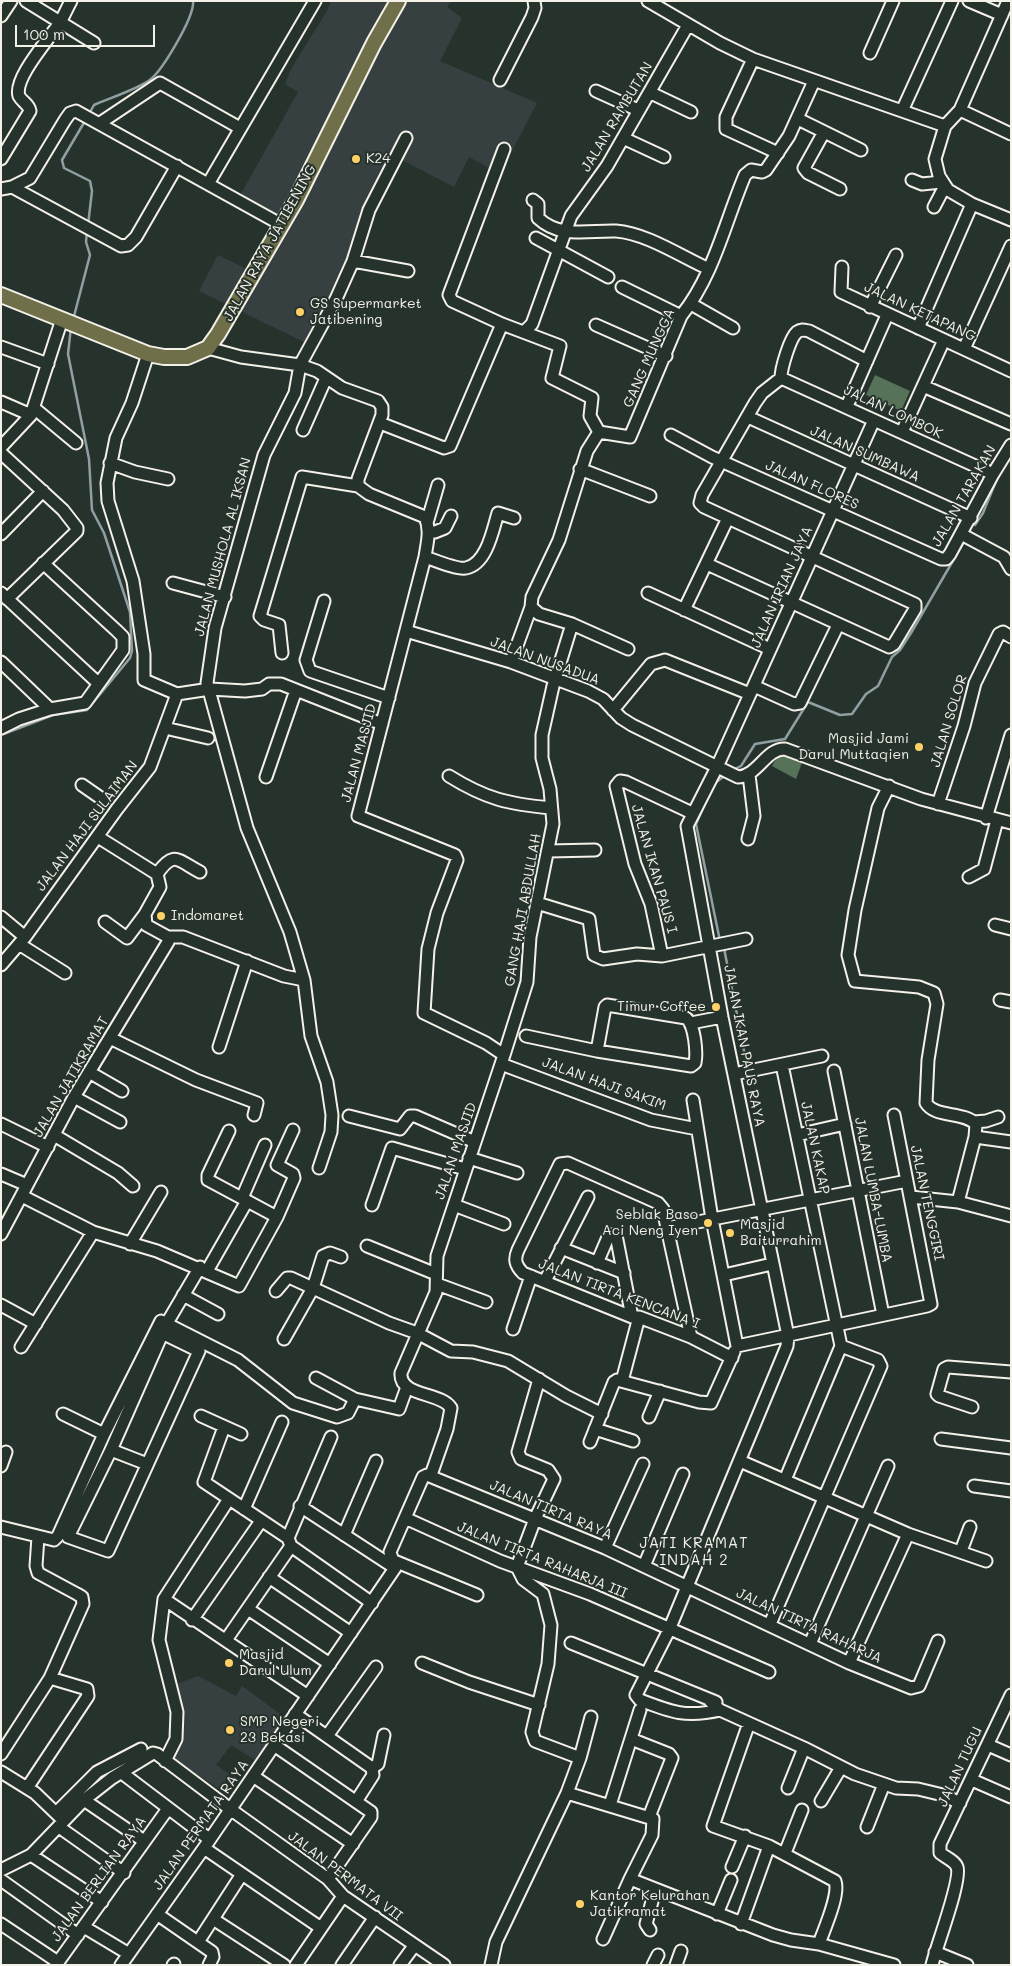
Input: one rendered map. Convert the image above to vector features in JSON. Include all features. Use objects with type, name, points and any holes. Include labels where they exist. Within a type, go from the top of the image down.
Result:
[{"type":"main road","name":"JALAN RAYA JATIBENING","points":[[208,348],[237,305],[282,225],[374,43],[398,1]]},
{"type":"main road","points":[[1,295],[148,354],[164,357],[187,357],[208,348]]},
{"type":"street","points":[[1,16],[11,1]]},
{"type":"street","points":[[26,1],[94,44]]},
{"type":"street","points":[[1,159],[30,111],[19,96],[19,88],[25,72],[60,22],[71,1]]},
{"type":"street","points":[[208,184],[315,1]]},
{"type":"street","points":[[500,80],[532,17],[535,8],[534,1]]},
{"type":"street","points":[[648,1],[688,25],[753,59],[945,126]]},
{"type":"street","points":[[870,52],[893,1]]},
{"type":"street","points":[[902,111],[952,1]]},
{"type":"street","points":[[969,1],[1002,15]]},
{"type":"street","points":[[1008,1],[960,110],[945,126],[935,159],[935,166],[943,184],[972,204],[1011,220]]},
{"type":"street","name":"JALAN RAMBUTAN","points":[[525,331],[532,324],[571,216],[607,166],[638,110],[651,93],[688,25]]},
{"type":"street","points":[[753,59],[726,117],[726,130],[778,153]]},
{"type":"street","name":"GANG MUNGGA","points":[[599,432],[630,437],[666,356],[681,316],[691,304],[709,269],[745,175],[754,169],[765,171],[798,119],[814,80]]},
{"type":"street","points":[[91,118],[160,83],[240,128]]},
{"type":"street","points":[[596,91],[638,110]]},
{"type":"street","points":[[651,93],[691,112]]},
{"type":"street","points":[[960,110],[1009,129]]},
{"type":"street","points":[[7,188],[30,178],[70,113],[76,111],[282,225]]},
{"type":"street","points":[[798,119],[861,150]]},
{"type":"street","points":[[824,132],[804,168],[808,173],[840,189]]},
{"type":"street","name":"JALAN MUSHOLA AL IKSAN","points":[[319,1168],[331,1132],[332,1115],[326,1082],[311,1036],[304,980],[290,932],[247,828],[210,689],[207,684],[215,628],[264,455],[295,393],[300,365],[336,299],[353,262],[369,210],[406,138]]},
{"type":"street","points":[[623,138],[664,158]]},
{"type":"street","points":[[504,149],[449,295],[452,301],[502,324],[525,331],[560,346],[552,378],[592,398],[590,416],[599,432],[587,451],[580,469],[559,540],[532,597],[531,607],[511,662]]},
{"type":"street","points":[[7,188],[28,194],[80,226],[121,246],[128,245],[136,237],[177,166]]},
{"type":"street","points":[[912,180],[922,184],[943,184]]},
{"type":"street","points":[[934,207],[943,184]]},
{"type":"street","points":[[532,200],[538,204],[538,218],[564,232],[618,231],[657,244],[709,269]]},
{"type":"street","points":[[918,328],[972,204]]},
{"type":"street","points":[[536,238],[608,276]]},
{"type":"street","points":[[964,349],[1011,246]]},
{"type":"street","points":[[870,307],[896,255]]},
{"type":"street","points":[[353,262],[408,271]]},
{"type":"street","name":"JALAN KETAPANG","points":[[842,267],[841,292],[887,315],[1011,370]]},
{"type":"street","points":[[622,287],[681,316]]},
{"type":"street","points":[[691,304],[733,328]]},
{"type":"street","points":[[847,406],[887,315]]},
{"type":"street","points":[[1,447],[33,411],[48,364],[68,321]]},
{"type":"street","points":[[380,424],[444,448],[450,446],[502,324]]},
{"type":"street","points":[[596,325],[666,356]]},
{"type":"street","points":[[707,564],[889,647],[894,644],[915,609],[915,604],[812,558],[704,507],[700,503],[702,495],[762,393],[781,378],[781,369],[795,334],[801,330],[813,332],[867,361]]},
{"type":"street","points":[[902,432],[944,340]]},
{"type":"street","points":[[1,347],[48,364]]},
{"type":"street","points":[[208,348],[241,357],[300,365],[317,371],[342,388],[378,401],[382,407],[380,424],[358,479],[358,486]]},
{"type":"street","points":[[148,354],[132,402],[116,438],[107,483],[108,501],[133,581],[144,654],[144,680],[178,694],[210,689],[245,691],[262,689],[269,684],[275,683],[382,724]]},
{"type":"street","points":[[304,430],[326,378]]},
{"type":"street","name":"JALAN LOMBOK","points":[[781,378],[847,406],[993,474]]},
{"type":"street","points":[[923,386],[1011,424]]},
{"type":"street","points":[[1,402],[33,411],[76,443]]},
{"type":"street","name":"JALAN SUMBAWA","points":[[748,417],[971,518]]},
{"type":"street","name":"JALAN IRIAN JAYA","points":[[725,771],[751,692],[874,420]]},
{"type":"street","name":"JALAN FLORES","points":[[671,435],[722,462],[941,560]]},
{"type":"street","name":"JALAN TARAKAN","points":[[941,560],[948,557],[962,534],[993,474],[1011,445]]},
{"type":"street","points":[[1,452],[63,510],[77,527],[77,531],[4,596],[98,683]]},
{"type":"street","points":[[110,463],[135,472],[168,479]]},
{"type":"street","points":[[580,469],[650,496]]},
{"type":"street","points":[[282,653],[279,625],[264,620],[260,616],[302,477],[358,486],[369,494],[425,517],[428,527],[435,532],[445,528],[450,516]]},
{"type":"street","name":"JALAN MASJID","points":[[407,1387],[402,1382],[401,1373],[436,1292],[436,1261],[502,1059],[486,1043],[424,1013],[428,949],[437,913],[457,860],[455,855],[358,816],[425,557],[428,527],[438,485]]},
{"type":"street","points":[[1,534],[43,491]]},
{"type":"street","points":[[425,557],[465,568],[472,566],[483,556],[498,512],[514,518]]},
{"type":"street","points":[[684,610],[728,518]]},
{"type":"street","points":[[962,534],[1004,557],[1011,569]]},
{"type":"street","points":[[1,728],[19,719],[50,709],[85,703],[122,650],[123,637],[43,563]]},
{"type":"street","points":[[173,583],[225,597]]},
{"type":"street","points":[[648,593],[770,649]]},
{"type":"street","points":[[324,601],[306,660],[306,666],[310,671],[389,698]]},
{"type":"street","points":[[531,607],[539,614],[572,624],[628,649]]},
{"type":"street","name":"GANG HAJI ABDULLAH","points":[[502,1059],[528,982],[530,937],[553,824],[550,789],[542,758],[542,735],[572,624]]},
{"type":"street","points":[[613,710],[651,664],[665,660],[736,688],[794,704],[802,701],[838,625]]},
{"type":"street","name":"JALAN NUSADUA","points":[[406,631],[511,662],[588,691],[602,699],[632,725],[725,771]]},
{"type":"street","name":"JALAN SOLOR","points":[[938,804],[964,726],[975,683],[999,634],[1003,632],[1011,637]]},
{"type":"street","points":[[1,662],[50,709]]},
{"type":"street","points":[[266,777],[296,690]]},
{"type":"street","name":"JALAN HAJI SULAIMAN","points":[[1,966],[22,941],[117,808],[150,767],[178,694]]},
{"type":"street","points":[[165,728],[208,738]]},
{"type":"street","points":[[969,877],[984,869],[991,819],[1011,735]]},
{"type":"street","points":[[725,771],[738,776],[749,775],[776,751],[785,749],[938,804],[1011,823]]},
{"type":"street","name":"JALAN IKAN PAUS RAYA","points":[[725,771],[692,812],[687,821],[687,832],[716,946],[722,1017],[742,1073],[761,1210],[788,1336]]},
{"type":"street","points":[[748,839],[754,816],[749,775]]},
{"type":"street","points":[[449,776],[473,790],[507,803],[551,808]]},
{"type":"street","name":"JALAN IKAN PAUS I","points":[[662,956],[651,904],[634,864],[616,786],[620,781],[626,782],[692,812]]},
{"type":"street","points":[[82,785],[105,801]]},
{"type":"street","points":[[889,786],[878,808],[855,910],[848,956],[853,977],[861,983],[919,987],[934,993],[937,1004],[928,1060],[926,1103],[934,1110],[960,1116],[974,1122],[998,1117]]},
{"type":"street","points":[[98,837],[157,874],[160,887],[145,914],[127,938],[105,922]]},
{"type":"street","points":[[548,851],[595,850]]},
{"type":"street","points":[[157,874],[167,860],[171,859],[200,872]]},
{"type":"street","points":[[537,903],[589,919],[594,956],[596,958],[603,959],[637,954],[662,956],[746,940]]},
{"type":"street","points":[[145,914],[146,925],[168,937],[183,937],[284,976],[304,980]]},
{"type":"street","points":[[1,918],[22,941],[65,973]]},
{"type":"street","points":[[995,925],[1011,929]]},
{"type":"street","name":"JALAN JATIKRAMAT","points":[[2,1229],[44,1149],[54,1135],[88,1072],[168,942],[168,937]]},
{"type":"street","points":[[220,1047],[247,961]]},
{"type":"street","points":[[526,1036],[597,1051],[691,1066],[695,1063],[696,1057],[690,1023],[686,1018],[607,1005],[605,1007],[597,1051]]},
{"type":"street","points":[[690,1023],[722,1017]]},
{"type":"street","points":[[110,1038],[196,1080],[257,1103],[254,1115]]},
{"type":"street","points":[[742,1073],[822,1056]]},
{"type":"street","name":"JALAN HAJI SAKIM","points":[[502,1059],[651,1120],[697,1129]]},
{"type":"street","name":"JALAN KAKAP","points":[[782,1065],[841,1346]]},
{"type":"street","name":"JALAN LUMBA-LUMBA","points":[[834,1070],[883,1315]]},
{"type":"street","points":[[88,1072],[122,1091]]},
{"type":"street","points":[[74,1097],[120,1122]]},
{"type":"street","points":[[590,1442],[614,1382],[622,1381],[706,1403],[714,1398],[737,1346],[712,1219],[693,1100]]},
{"type":"street","name":"JALAN TENGGIRI","points":[[883,1315],[931,1304],[894,1115]]},
{"type":"street","points":[[349,1116],[400,1129],[410,1116],[415,1116],[475,1142]]},
{"type":"street","points":[[958,1202],[975,1137],[976,1124],[974,1122]]},
{"type":"street","points":[[797,1135],[845,1124]]},
{"type":"street","points":[[3,1129],[44,1149]]},
{"type":"street","points":[[1,1174],[93,1232],[157,1251],[204,1269],[237,1285],[242,1285],[277,1217],[294,1176],[278,1167],[277,1163],[293,1130]]},
{"type":"street","points":[[229,1131],[207,1178],[208,1180],[277,1217]]},
{"type":"street","points":[[54,1135],[118,1174],[133,1186]]},
{"type":"street","points":[[975,1137],[1011,1142]]},
{"type":"street","points":[[1,1527],[54,1540],[58,1536],[104,1434],[159,1323],[164,1328],[199,1352],[108,1551],[68,1537],[111,1450],[164,1328],[183,1295],[204,1269],[244,1199],[265,1145]]},
{"type":"street","points":[[372,1205],[392,1148],[517,1173]]},
{"type":"street","name":"JALAN TIRTA KENCANA I","points":[[668,1228],[658,1203],[568,1163],[560,1164],[516,1254],[518,1268],[531,1276],[691,1337],[732,1358]]},
{"type":"street","points":[[691,1337],[668,1228],[907,1181]]},
{"type":"street","points":[[130,1244],[161,1192]]},
{"type":"street","points":[[545,1281],[588,1197]]},
{"type":"street","points":[[911,1197],[958,1202],[1011,1216]]},
{"type":"street","points":[[454,1205],[504,1224]]},
{"type":"street","points":[[21,1347],[93,1232]]},
{"type":"street","points":[[598,1263],[606,1239],[613,1234],[616,1235],[636,1317],[622,1381]]},
{"type":"street","points":[[367,1246],[486,1302]]},
{"type":"street","points":[[561,1248],[624,1273]]},
{"type":"street","points":[[284,1339],[312,1288],[323,1256],[330,1253],[341,1257]]},
{"type":"street","points":[[724,1275],[772,1264]]},
{"type":"street","points":[[513,1329],[531,1276]]},
{"type":"street","points":[[276,1291],[290,1278],[389,1323],[417,1333],[451,1351],[473,1352],[508,1361],[580,1404],[602,1414]]},
{"type":"street","points":[[183,1295],[218,1314]]},
{"type":"street","points":[[1,1304],[36,1324]]},
{"type":"street","points":[[737,1346],[883,1315]]},
{"type":"street","points":[[164,1328],[238,1360],[293,1403],[337,1417],[348,1413],[355,1399]]},
{"type":"street","points":[[723,1707],[705,1714],[678,1714],[640,1700],[636,1695],[668,1630],[740,1461],[787,1346],[788,1336]]},
{"type":"street","points":[[770,1624],[881,1366],[878,1360],[841,1346],[785,1480]]},
{"type":"street","points":[[972,1407],[937,1394],[944,1369],[948,1367],[1011,1372]]},
{"type":"street","points":[[316,1378],[355,1399],[397,1410],[401,1408],[407,1387],[443,1401],[451,1408],[447,1429],[431,1475]]},
{"type":"street","points":[[539,1380],[518,1452],[521,1459],[548,1470],[554,1479],[535,1519],[516,1567],[523,1579],[543,1594],[552,1625],[551,1643],[532,1732],[535,1741],[580,1758]]},
{"type":"street","points":[[649,1417],[660,1391]]},
{"type":"street","points":[[63,1414],[104,1434]]},
{"type":"street","points":[[201,1416],[241,1434]]},
{"type":"street","points":[[244,1509],[282,1422]]},
{"type":"street","points":[[224,1426],[204,1482],[261,1521],[372,1603]]},
{"type":"street","points":[[595,1429],[633,1441]]},
{"type":"street","points":[[226,1640],[269,1577],[289,1542],[300,1506],[331,1437]]},
{"type":"street","points":[[940,1439],[1011,1448]]},
{"type":"street","points":[[111,1450],[148,1464]]},
{"type":"street","points":[[1,1466],[6,1452]]},
{"type":"street","points":[[344,1535],[376,1461]]},
{"type":"street","points":[[740,1461],[908,1534],[986,1561]]},
{"type":"street","points":[[605,1548],[643,1464]]},
{"type":"street","points":[[810,1644],[888,1466]]},
{"type":"street","points":[[644,1566],[683,1474]]},
{"type":"street","name":"JALAN TIRTA RAYA","points":[[431,1475],[605,1548],[687,1586]]},
{"type":"street","name":"JALAN PERMATA RAYA","points":[[120,1965],[372,1603],[394,1564],[390,1552],[422,1477],[431,1475]]},
{"type":"street","points":[[974,1486],[1011,1491]]},
{"type":"street","points":[[60,1820],[117,1775],[153,1753],[165,1761],[175,1744],[177,1712],[159,1640],[164,1599],[229,1499]]},
{"type":"street","points":[[300,1506],[344,1535],[394,1564],[476,1595]]},
{"type":"street","name":"JALAN TIRTA RAHARJA III","points":[[405,1518],[516,1567],[590,1594],[668,1630],[769,1672]]},
{"type":"street","points":[[192,1620],[261,1521]]},
{"type":"street","points":[[961,1551],[970,1527]]},
{"type":"street","points":[[849,1663],[908,1534]]},
{"type":"street","points":[[1,1754],[50,1678],[83,1604],[82,1597],[38,1573],[36,1566],[38,1537]]},
{"type":"street","points":[[269,1577],[351,1634]]},
{"type":"street","name":"JALAN TIRTA RAHARJA","points":[[687,1586],[849,1663],[911,1688],[919,1686],[938,1641]]},
{"type":"street","points":[[164,1599],[192,1620],[226,1640],[308,1696]]},
{"type":"street","points":[[248,1609],[330,1664]]},
{"type":"street","points":[[572,1643],[723,1707],[749,1723],[804,1748],[840,1769],[896,1788],[926,1791],[960,1803]]},
{"type":"street","points":[[422,1664],[539,1705]]},
{"type":"street","points":[[327,1736],[376,1667]]},
{"type":"street","points":[[27,1788],[88,1696],[87,1689],[50,1678]]},
{"type":"street","name":"JALAN TUGU","points":[[935,1952],[956,1888],[958,1870],[956,1864],[940,1852],[940,1844],[1011,1695]]},
{"type":"street","points":[[610,1805],[640,1710]]},
{"type":"street","points":[[295,1714],[372,1768],[373,1775],[357,1800]]},
{"type":"street","points":[[495,1964],[496,1942],[567,1793],[580,1758],[591,1717]]},
{"type":"street","points":[[749,1723],[713,1826],[745,1836],[785,1853],[835,1881],[833,1902],[819,1944]]},
{"type":"street","points":[[372,1768],[378,1764],[384,1735]]},
{"type":"street","points":[[631,1739],[669,1754],[672,1758],[649,1816]]},
{"type":"street","points":[[274,1745],[357,1800],[372,1815],[328,1879]]},
{"type":"street","points":[[988,1745],[1011,1755]]},
{"type":"street","points":[[788,1788],[804,1748]]},
{"type":"street","points":[[1,1870],[31,1855],[60,1820],[87,1780],[112,1763],[141,1749]]},
{"type":"street","name":"JALAN PERMATA VII","points":[[165,1761],[328,1879],[343,1896],[444,1965]]},
{"type":"street","points":[[821,1801],[840,1769]]},
{"type":"street","points":[[1,1772],[27,1788],[60,1820],[124,1873]]},
{"type":"street","points":[[87,1780],[108,1773],[117,1775],[167,1810],[242,1874],[321,1928]]},
{"type":"street","points":[[253,1776],[353,1844]]},
{"type":"street","points":[[972,1780],[1011,1797]]},
{"type":"street","points":[[867,1827],[884,1784]]},
{"type":"street","points":[[567,1793],[649,1816],[653,1820],[652,1834],[603,1939]]},
{"type":"street","points":[[84,1800],[144,1842]]},
{"type":"street","name":"JALAN BERLIAN RAYA","points":[[57,1963],[124,1873],[167,1810]]},
{"type":"street","points":[[785,1853],[802,1810]]},
{"type":"street","points":[[732,1867],[745,1836]]},
{"type":"street","points":[[741,1924],[769,1846]]},
{"type":"street","points":[[31,1855],[102,1902]]},
{"type":"street","points":[[198,1942],[242,1874]]},
{"type":"street","points":[[630,1879],[741,1924],[790,1940],[819,1944],[894,1965]]},
{"type":"street","points":[[1,1880],[81,1931],[128,1954]]},
{"type":"street","points":[[717,1914],[731,1880]]},
{"type":"street","points":[[650,1930],[646,1924],[655,1890]]},
{"type":"street","points":[[296,1965],[343,1896]]},
{"type":"street","points":[[157,1914],[212,1952],[213,1958],[209,1965]]},
{"type":"street","points":[[342,1965],[375,1917]]},
{"type":"street","points":[[213,1919],[284,1965]]},
{"type":"street","points":[[1,1924],[57,1963]]},
{"type":"street","points":[[400,1965],[414,1946]]},
{"type":"street","points":[[676,1965],[681,1952]]},
{"type":"street","points":[[932,1965],[935,1952],[966,1965]]},
{"type":"shaded area","points":[[331,1],[451,1],[447,7],[462,18],[440,61],[537,103],[500,174],[469,157],[454,187],[400,159],[374,213],[360,262],[308,344],[199,291],[218,255],[249,270],[278,230],[237,201],[298,92],[285,84],[291,69],[327,11]]},
{"type":"shaded area","name":"SMP Negeri 23 Bekasi","points":[[198,1676],[236,1696],[242,1686],[287,1719],[258,1762],[231,1745],[216,1765],[229,1774],[219,1789],[172,1758],[182,1742],[174,1685]]},
{"type":"green space","points":[[875,375],[910,391],[901,411],[866,395]]},
{"type":"green space","points":[[784,753],[803,760],[796,779],[772,766],[779,754]]},
{"type":"waterway","points":[[89,114],[94,105],[140,86],[151,79],[170,54],[184,30],[193,1]]},
{"type":"waterway","points":[[85,121],[62,160],[64,168],[90,181],[92,191],[88,225]]},
{"type":"waterway","points":[[73,320],[90,255],[86,242],[87,231]]},
{"type":"waterway","points":[[1,735],[53,715],[87,710],[130,658],[132,651],[130,612],[104,533],[92,510],[89,459],[68,354],[71,327]]},
{"type":"waterway","points":[[975,525],[983,513],[999,474]]},
{"type":"waterway","points":[[733,770],[741,766],[755,744],[785,739],[808,702],[840,715],[852,714],[866,694],[878,686],[892,657],[900,650],[911,633],[965,540]]},
{"type":"waterway","points":[[715,783],[727,774]]},
{"type":"waterway","points":[[710,792],[696,824],[720,941]]},
{"type":"waterway","points":[[724,948],[747,1066]]},
{"type":"place","name":"K24","points":[[356,159]]},
{"type":"place","name":"GS Supermarket Jatibening","points":[[300,312]]},
{"type":"place","name":"Masjid Jami Darul Muttaqien","points":[[919,747]]},
{"type":"place","name":"Indomaret","points":[[161,916]]},
{"type":"place","name":"Timur Coffee","points":[[716,1007]]},
{"type":"place","name":"Seblak Baso Aci Neng Iyen","points":[[708,1223]]},
{"type":"place","name":"Masjid Baiturrahim","points":[[730,1233]]},
{"type":"place","name":"Masjid Darul Ulum","points":[[229,1663]]},
{"type":"place","name":"SMP Negeri 23 Bekasi","points":[[230,1730]]},
{"type":"place","name":"Kantor Kelurahan Jatikramat","points":[[580,1904]]},
{"type":"district","name":"JATI KRAMAT INDAH 2","points":[[694,1552]]}]
